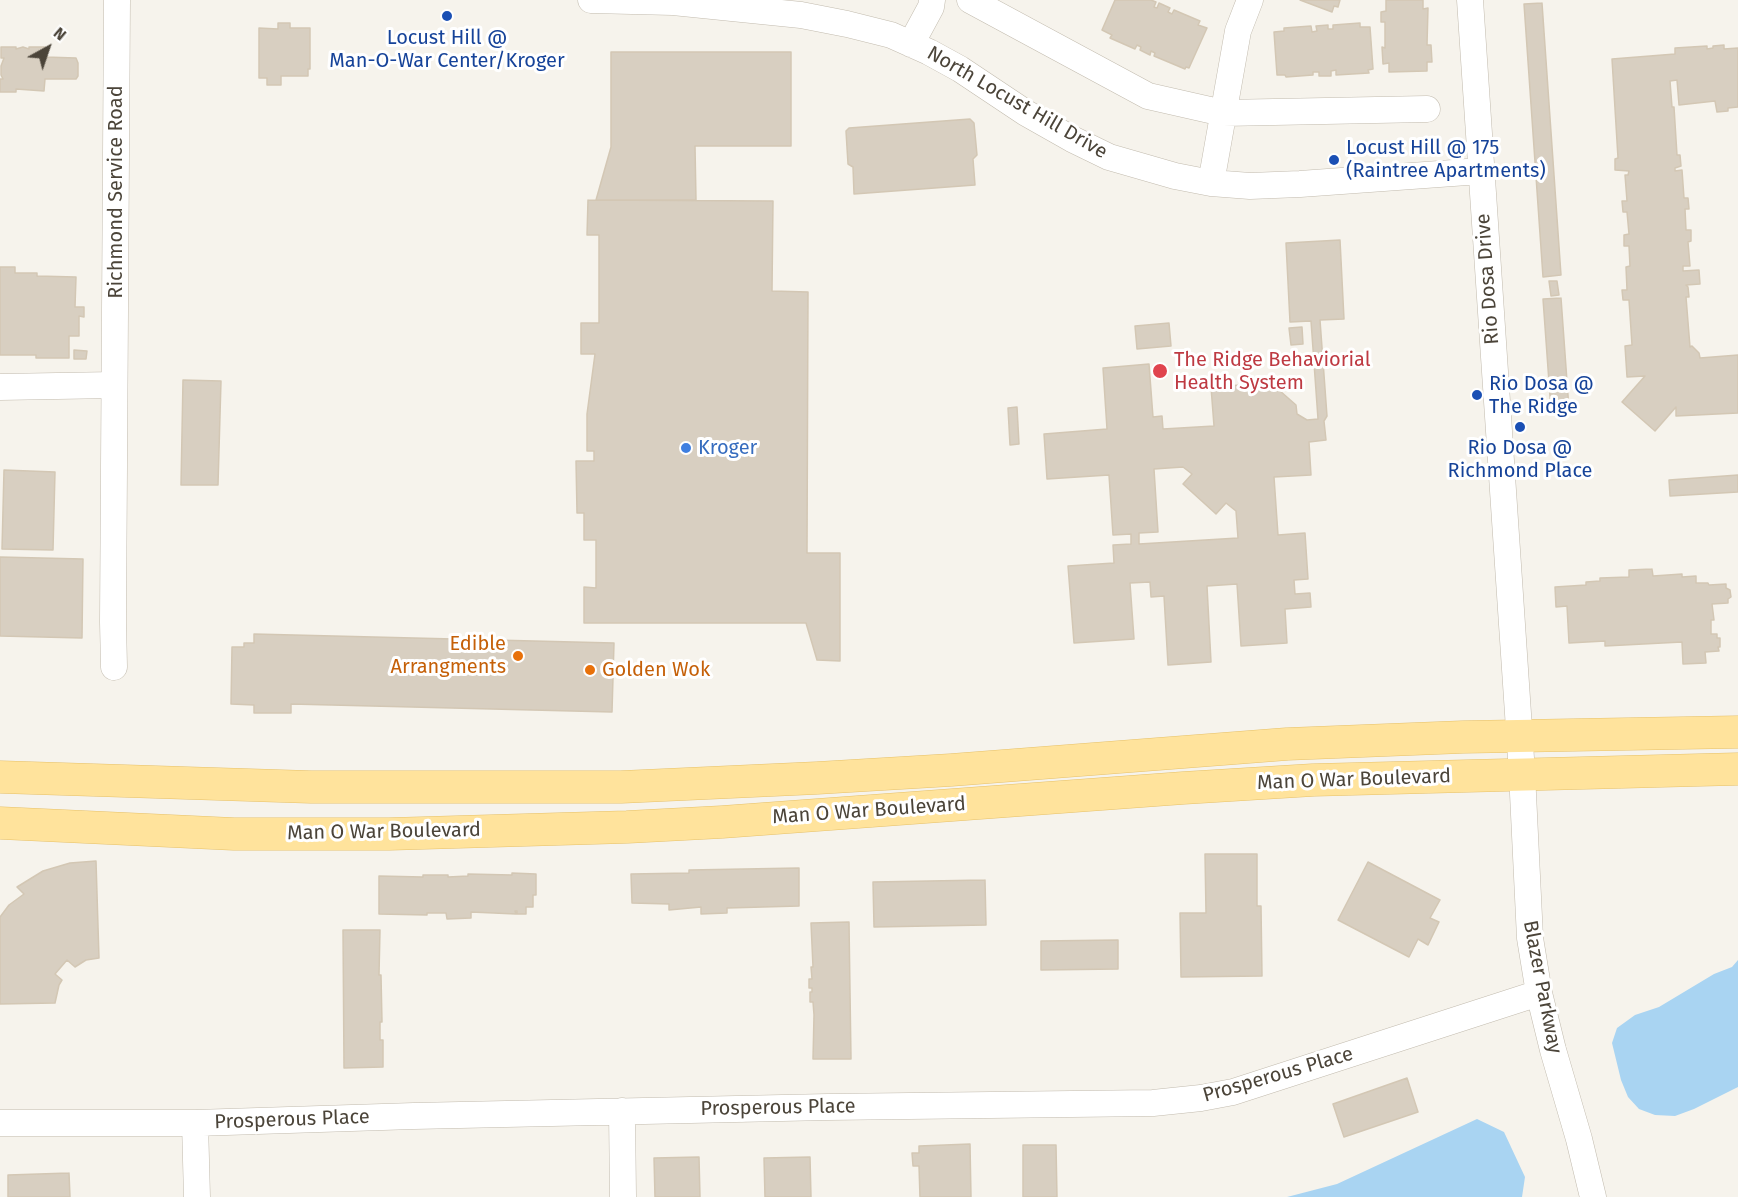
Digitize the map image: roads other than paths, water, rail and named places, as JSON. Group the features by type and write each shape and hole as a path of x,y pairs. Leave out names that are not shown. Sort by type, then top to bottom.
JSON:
{"main road":[{"name":"Man O War Boulevard","path":"0,777 311,787 621,787 951,770 1287,744 1518,736 1738,732"},
{"name":"Man O War Boulevard","path":"0,823 234,834 389,834 627,827 1313,780 1738,769"}],"street":[{"name":"Richmond Service Road","path":"114,667 117,0"},
{"name":"North Locust Hill Drive","path":"591,0 673,2 801,15 891,35 960,69 1026,113 1109,157 1175,176 1211,183 1250,186 1300,184 1481,171"},
{"path":"911,44 931,7 932,0"},
{"path":"970,0 1148,96 1223,113 1426,109"},
{"path":"1211,183 1238,31 1250,0"},
{"name":"Rio Dosa Drive","path":"1470,0 1522,773"},
{"path":"0,387 114,385"},
{"name":"Blazer Parkway","path":"1522,773 1530,938 1539,993 1593,1197"},
{"name":"Prosperous Place","path":"0,1123 195,1123 622,1111 1153,1103 1201,1098 1243,1089 1539,993"},
{"path":"622,1111 623,1197"},
{"path":"195,1123 197,1197"}],"water":[{"path":"1738,960 1738,1087 1675,1116 1655,1115 1639,1109 1628,1097 1621,1080 1612,1043 1617,1028 1635,1015 1659,1007 1714,974 1732,967"},
{"path":"1477,1119 1504,1132 1525,1177 1522,1197 1287,1197 1337,1184"}],"place":[{"name":"Locust Hill @ Man-O-War Center/Kroger","path":"447,16"},
{"name":"Locust Hill @ 175 (Raintree Apartments)","path":"1334,160"},
{"name":"The Ridge Behaviorial Health System","path":"1160,371"},
{"name":"Rio Dosa @ The Ridge","path":"1477,395"},
{"name":"Rio Dosa @ Richmond Place","path":"1520,427"},
{"name":"Kroger","path":"686,448"},
{"name":"Edible Arrangments","path":"518,656"},
{"name":"Golden Wok","path":"590,670"}]}
